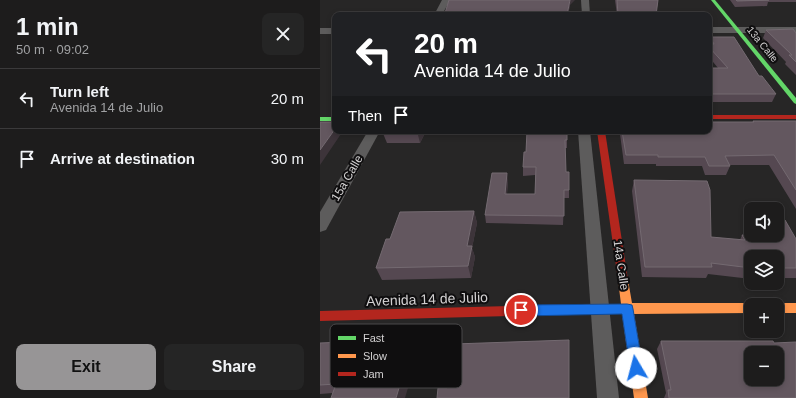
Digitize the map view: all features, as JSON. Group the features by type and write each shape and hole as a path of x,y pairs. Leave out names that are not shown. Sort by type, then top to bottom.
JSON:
{"street":[{"path":"440,12 446,0"},
{"path":"585,0 586,12"},
{"name":"13a Calle","path":"713,0 796,102"},
{"path":"712,30 796,30"},
{"path":"320,31 332,31"},
{"path":"712,117 796,117"},
{"path":"320,119 332,119"},
{"name":"15a Calle","path":"320,226 372,134"},
{"name":"14a Calle","path":"584,134 598,308 608,398"},
{"name":"14a Calle","path":"601,134 641,398"},
{"name":"Avenida 14 de Julio","path":"320,316 598,308 744,308"},
{"path":"784,308 796,308"}],"building":[{"path":"449,0 570,0 568,12 445,12"},
{"path":"617,0 658,0 656,12 618,12"},
{"path":"736,0 769,0 737,1"},
{"path":"793,29 796,33 796,62 789,55 792,55 766,30"},
{"path":"712,37 734,37 759,76 762,76 776,94 712,94 712,68 728,68 712,50 712,44 714,44"},
{"path":"753,121 796,121 796,190 774,155 725,156 730,166 709,166 705,157 626,155 622,134 712,134 712,122 754,122"},
{"path":"320,122 332,122 332,133 320,150"},
{"path":"527,134 567,134 567,140 565,140 566,172 569,172 569,190 564,190 564,216 485,215 492,173 507,173 505,194 535,194 536,167 523,167 524,152 526,152"},
{"path":"634,180 707,181 710,190 711,237 744,240 744,242 784,242 785,220 796,239 796,268 784,268 784,250 744,250 744,267 711,263 712,267 645,267"},
{"path":"474,211 467,246 472,246 468,266 376,268 386,239 390,239 400,212"},
{"path":"569,340 569,398 437,398 438,388 462,388 462,344"},
{"path":"661,341 796,342 796,398 669,398 668,390 671,390"},
{"path":"320,343 330,343 330,384 320,385"},
{"path":"335,388 399,388 396,398 331,398"}],"traffic: fast":[{"path":"713,0 796,102"},
{"path":"320,119 332,119"}],"traffic: slow":[{"path":"623,280 641,398"},
{"path":"581,309 744,308"},
{"path":"784,308 796,308"}],"traffic: jam":[{"path":"712,117 796,117"},
{"path":"601,134 623,280"},
{"path":"320,316 581,309"}],"route":[{"path":"521,310 598,308 627,309 636,368"}]}
